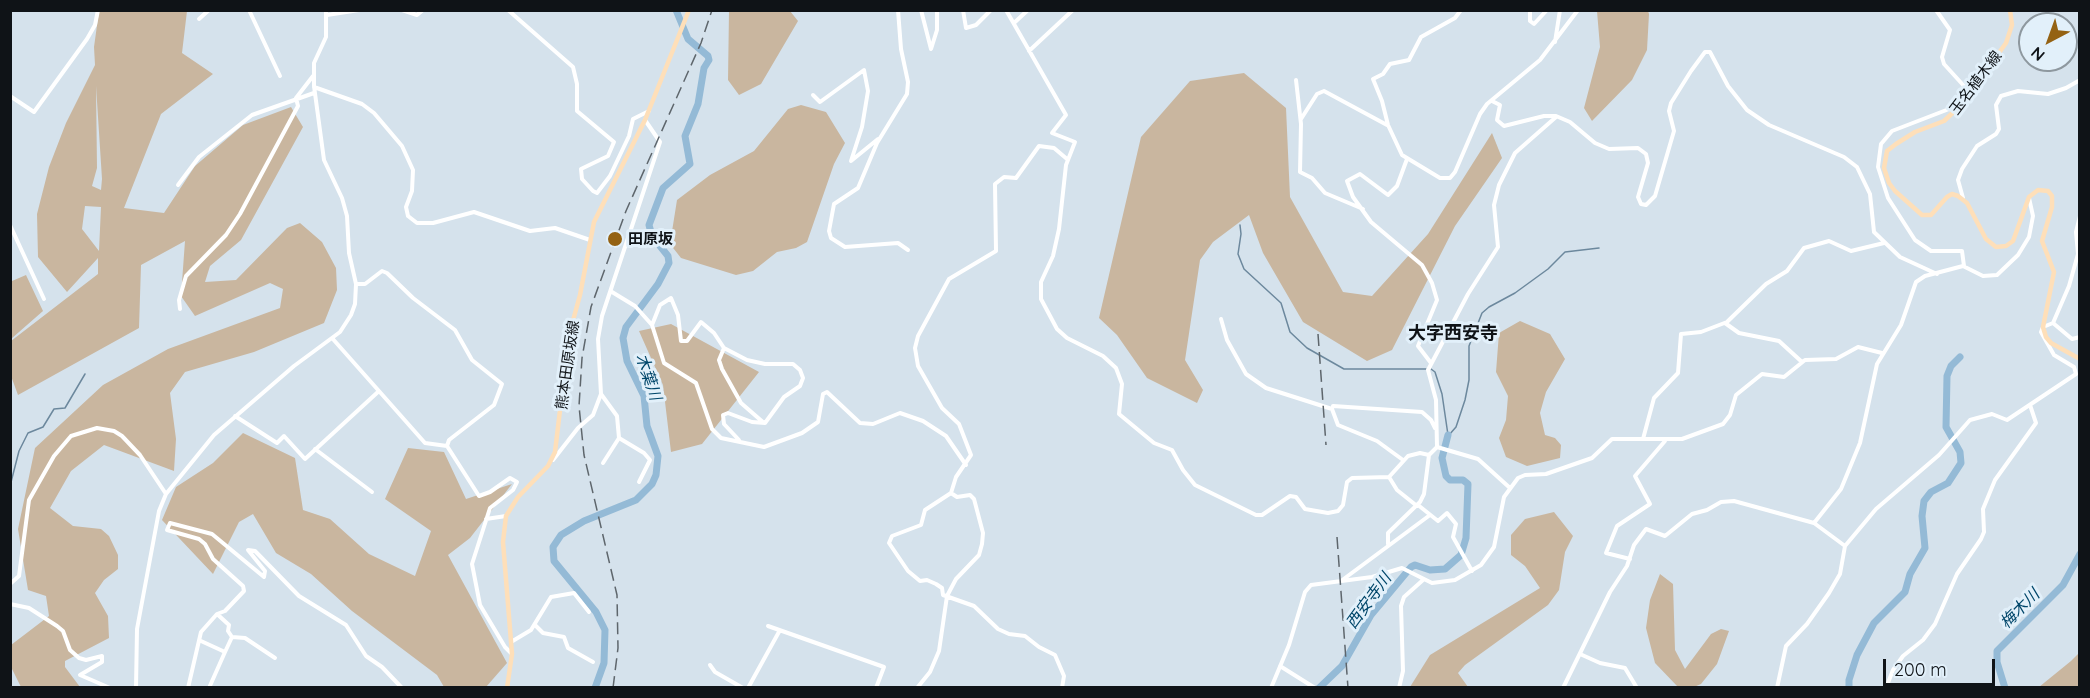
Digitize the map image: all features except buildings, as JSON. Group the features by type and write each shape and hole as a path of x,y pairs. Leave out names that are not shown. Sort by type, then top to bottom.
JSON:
{"main road":[{"name":"熊本田原坂線","path":"506,516 518,497 548,466 559,439 569,335 600,206 645,120 688,10"},
{"name":"玉名植木線","path":"1967,203 1952,195 1943,200 1931,215 1922,215 1889,183 1884,159 1887,151 1896,144 1915,132 1944,121 1962,104 1974,84 2006,43 2012,24 2010,10"},
{"path":"1967,203 1986,239 1990,244 2001,247 2013,241 2029,197 2042,189 2052,196 2052,207 2042,242 2054,273 2043,327 2051,343 2079,359"},
{"path":"506,516 503,542 512,654 507,687"}],"street":[{"path":"10,96 34,112 87,39 95,25 98,10"},
{"path":"199,19 209,10"},
{"path":"249,10 280,76"},
{"path":"136,687 137,629 159,511 166,494 199,452 235,416 332,339 351,315 356,284 349,253 347,216 342,198 324,160 313,75 314,63 326,37 326,13 359,10"},
{"path":"402,10 417,15 423,10"},
{"path":"508,10 573,67 577,84 577,111 614,142 608,156 581,169 582,179 593,191 597,193 610,176 629,136 633,119 649,111"},
{"path":"898,10 901,49 909,87 881,137 858,188 834,204 829,231 831,238 845,247 898,243 908,250"},
{"path":"921,10 931,49 936,38 937,10"},
{"path":"963,10 966,28 976,25 991,10"},
{"path":"1006,10 1066,115 1052,133 1075,142 1067,159 1059,229 1053,256 1041,282 1041,299 1057,329 1067,338 1103,356 1116,368 1122,384 1119,414 1154,443 1172,450 1195,485 1256,515 1262,515 1290,496 1296,497 1305,509 1318,513 1338,511 1343,505 1347,482 1352,478 1389,477 1403,460 1420,453 1429,455"},
{"path":"1014,23 1028,10"},
{"path":"1029,51 1073,10"},
{"path":"1461,10 1455,18 1421,37 1409,60 1390,64 1383,74 1374,79 1388,125 1402,155 1440,178 1450,178 1461,163 1480,114 1500,90 1540,60 1578,10"},
{"path":"1530,10 1530,21 1534,24 1547,10"},
{"path":"1555,42 1560,10"},
{"path":"1936,10 1950,30 1942,57 1944,64 1964,86 1974,84"},
{"path":"1492,101 1500,105 1497,120 1504,126 1556,116 1570,122 1595,143 1609,149 1638,148 1646,154 1648,164 1638,197 1641,204 1646,205 1655,196 1674,130 1669,111 1671,103 1705,52 1710,52 1728,86 1747,110 1769,125 1844,157 1857,167 1870,194 1873,228 1884,243 1900,256 1937,274"},
{"path":"813,95 820,102 864,70 868,80 865,111 851,161 881,137"},
{"path":"296,98 313,75"},
{"path":"1296,80 1300,119 1300,172 1312,178 1325,193 1363,209"},
{"path":"1967,203 1962,198 1958,180 1962,169 1977,146 1996,134 1999,129 1996,105 2001,96 2018,91 2048,94 2066,88 2079,80"},
{"path":"178,185 199,157 241,122 266,108 314,90 362,104 402,146 413,170 412,191 406,207 408,216 417,223 433,223 474,212 530,231 555,228 590,240"},
{"path":"1300,119 1317,94 1324,91 1388,125"},
{"path":"180,309 179,300 186,276 226,235 240,214 298,106 296,98"},
{"path":"1962,104 1892,131 1881,144 1878,167 1888,198 1915,240 1931,251 1962,251 1964,266"},
{"path":"1388,544 1389,533 1417,505 1428,482 1429,455 1437,447 1436,400 1428,370 1468,294 1498,248 1494,201 1507,166 1524,143 1556,116"},
{"path":"548,466 578,428 593,415 601,394 598,339 605,307 660,142 645,120"},
{"path":"1062,687 1064,676 1055,655 1039,647 1026,636 1005,633 974,606 943,595 942,588 936,584 927,580 920,581 908,571 889,540 921,525 925,510 951,493 956,477 972,455 959,424 942,408 924,378 916,356 918,336 949,279 996,251 995,184 1004,177 1016,178 1039,146 1054,148 1067,159"},
{"path":"1407,159 1397,186 1388,195 1360,174 1348,180 1350,192 1377,230 1422,265 1432,283 1437,300 1418,346 1431,363"},
{"path":"1814,522 1839,494 1856,453 1877,364 1902,325 1918,280 1964,266 1983,276 1993,277 2008,265 2029,237 2034,216 2029,197"},
{"path":"1777,687 1782,653 1789,641 1807,624 1829,593 1840,574 1845,546 1876,509 1939,455 1970,420 1992,414 2007,420 2076,374 2074,367 2050,350 2043,339 2043,327 2053,323 2069,286 2078,254 2076,232 2079,216"},
{"path":"10,225 44,299"},
{"path":"1643,439 1654,398 1678,374 1681,334 1701,332 1725,323 1767,284 1787,271 1804,248 1829,241 1851,251 1884,243"},
{"path":"356,284 365,284 382,271 387,273 413,298 455,330 472,360 502,384 495,405 449,440 447,446"},
{"path":"612,291 635,306 651,325 664,363 696,383 712,429 722,438 764,447 812,429 818,422 823,394 827,392 860,423 873,424 900,413 923,421 946,436 966,465"},
{"path":"651,325 660,306 670,298 678,315 681,341 687,341 701,322 714,333 724,348 754,362 793,364 800,370 803,378 800,386 784,397 765,423 759,424 728,412 723,415 728,430 739,441"},
{"path":"1221,319 1227,340 1246,374 1266,388 1332,409 1338,425 1377,441 1403,460"},
{"path":"1725,323 1739,333 1779,341 1802,362"},
{"path":"2053,323 2072,339 2079,337"},
{"path":"332,339 425,443 447,446 479,496 490,492 510,478 517,482 513,490 490,508 474,556 473,572 480,606 505,647 512,654"},
{"path":"1271,687 1305,592 1311,585 1372,578 1402,568 1423,580 1443,583 1472,571 1486,560 1494,548 1502,503 1510,488 1525,475 1546,474 1592,458 1612,439 1666,441 1682,439 1723,424 1730,415 1736,394 1762,374 1784,377 1802,362 1836,359 1858,347 1870,348 1882,353"},
{"path":"724,348 719,353 722,369 741,403 765,423"},
{"path":"235,416 277,443 284,436 305,459 379,391"},
{"path":"601,394 617,416 619,438 603,463"},
{"path":"1886,687 1893,669 1903,656 1923,640 1935,624 1957,574 1981,539 1984,532 1983,509 1995,480 2036,423 2030,405"},
{"path":"1333,406 1422,412 1431,420 1436,431"},
{"path":"10,584 19,576 29,500 54,456 71,436 96,428 114,431 140,455 166,494"},
{"path":"619,438 644,453 650,460 639,482"},
{"path":"1630,559 1606,553 1617,526 1650,504 1635,476 1666,441"},
{"path":"1437,447 1478,459 1510,488"},
{"path":"315,449 372,492"},
{"path":"1389,477 1397,490 1438,521 1447,513 1456,524 1453,537 1472,571"},
{"path":"917,687 930,672 939,651 947,596 956,579 979,555 983,533 974,499 970,495 957,497 951,493"},
{"path":"1563,687 1610,592 1630,559 1634,545 1645,530 1665,536 1692,514 1707,510 1721,502 1753,504 1814,522 1845,546"},
{"path":"1340,581 1430,515"},
{"path":"486,519 506,516"},
{"path":"188,687 193,659 201,641 201,633 217,614 225,611 244,591 243,586 213,559 199,538 167,530 170,523 212,534 264,577 265,572 248,550 255,551 294,591 346,625 366,656 382,667 402,687"},
{"path":"10,555 10,563"},
{"path":"1399,687 1403,671 1401,606 1404,597 1423,580"},
{"path":"511,642 535,625 551,597 574,593 589,612"},
{"path":"10,604 29,608 57,626 63,631 70,650 79,658 86,660 102,656 102,662 80,675 110,687"},
{"path":"217,614 229,625 228,631 232,637 250,640 275,658"},
{"path":"535,625 543,633 564,637 568,648 593,662"},
{"path":"768,626 884,667 876,687"},
{"path":"748,687 780,630"},
{"path":"209,687 232,637"},
{"path":"201,641 225,652"},
{"path":"1580,654 1600,663 1625,668 1637,687"},
{"path":"710,665 715,672 743,687"},
{"path":"1280,666 1315,687"}],"shaded area":[{"path":"99,11 187,11 182,53 213,74 161,114 124,208 164,213 195,166 243,125 291,107 303,127 241,240 210,266 205,282 236,280 287,228 300,223 322,242 336,268 337,290 324,323 254,352 185,372 170,393 176,439 174,471 104,445 71,471 50,508 73,526 101,529 109,536 118,555 118,569 104,580 95,593 108,616 109,638 65,661 65,667 80,687 21,687 11,667 11,645 49,616 46,596 28,590 18,529 35,448 103,385 168,349 280,308 283,289 270,283 195,316 181,296 185,241 141,265 139,328 18,395 11,376 11,341 98,274 98,258 67,292 38,257 37,214 49,167 66,123 95,65 94,47","holes":["96,86 102,179 101,190 92,186 97,168","85,206 101,207 99,251 82,229"]},
{"path":"729,11 790,11 798,21 761,84 739,95 728,80"},
{"path":"1597,11 1648,11 1649,14 1647,50 1632,80 1592,121 1584,108 1600,47"},
{"path":"1244,73 1286,108 1290,197 1343,292 1372,296 1428,234 1492,133 1502,158 1455,226 1392,350 1367,361 1303,322 1263,253 1249,215 1213,242 1200,260 1185,360 1203,390 1197,403 1147,378 1117,335 1099,318 1141,137 1190,81"},
{"path":"801,105 826,112 845,143 834,164 807,242 796,248 777,252 753,271 736,275 681,258 670,244 677,200 710,175 754,151 788,109"},
{"path":"26,275 43,311 11,339 11,278 12,281"},
{"path":"1520,321 1550,334 1565,359 1546,392 1540,413 1545,435 1555,438 1561,445 1560,458 1527,466 1506,457 1499,438 1506,420 1508,396 1496,372 1499,333"},
{"path":"671,324 759,372 702,444 671,452 663,385 639,331"},
{"path":"243,433 295,458 303,510 330,519 369,554 415,576 431,531 385,499 408,448 444,452 466,499 512,484 470,538 448,555 507,663 486,687 444,687 437,675 352,611 311,574 276,553 253,514 239,522 213,574 162,520 176,487 213,463"},
{"path":"1554,512 1573,536 1565,552 1559,590 1548,605 1465,665 1458,673 1468,687 1410,687 1430,655 1540,588 1525,566 1511,555 1511,535 1525,519"},
{"path":"1660,574 1673,584 1675,650 1685,669 1711,634 1721,629 1729,631 1717,664 1701,684 1694,687 1678,687 1655,663 1646,628 1650,600"},
{"path":"2079,653 2079,687 2039,687 2071,661"}],"waterway":[{"name":"木葉川","path":"595,688 604,663 605,630 596,612 554,561 553,547 561,535 584,521 636,500 652,484 656,475 658,456 647,426 644,396 627,361 623,338 626,327 658,284 669,263 668,256 652,236 649,225 663,188 690,164 685,136 698,104 704,68 709,60 708,56 688,39 676,10"},
{"path":"1240,225 1238,254 1244,269 1281,303 1290,332 1307,348 1344,369 1426,369"},
{"path":"1449,435 1456,427 1465,400 1469,380 1469,346 1482,313 1548,269 1565,252 1599,248"},
{"path":"1849,688 1849,680 1857,655 1874,623 1905,592 1910,574 1925,548 1922,516 1924,501 1931,492 1948,483 1961,463 1960,452 1946,427 1947,376 1951,366 1960,357"},
{"path":"1431,369 1435,372 1442,394 1448,435"},
{"path":"10,486 19,451 28,433 43,427 54,409 65,408 85,374"},
{"name":"西安寺川","path":"1319,688 1342,666 1371,615 1411,567 1415,565 1430,570 1445,569 1461,555 1466,538 1468,484 1463,480 1450,480 1446,476 1442,458 1448,435"},
{"name":"梅木川","path":"2005,688 1997,662 1997,651 2063,585 2080,554"}],"railway":[{"path":"613,688 618,648 617,595 584,455 579,406 582,358 591,307 626,211 701,43 712,10"},
{"path":"1318,334 1326,445"},
{"path":"1337,537 1348,688"}],"place":[{"name":"田原坂","path":"615,239"}],"district":[{"name":"大字西安寺","path":"1453,334"}]}
